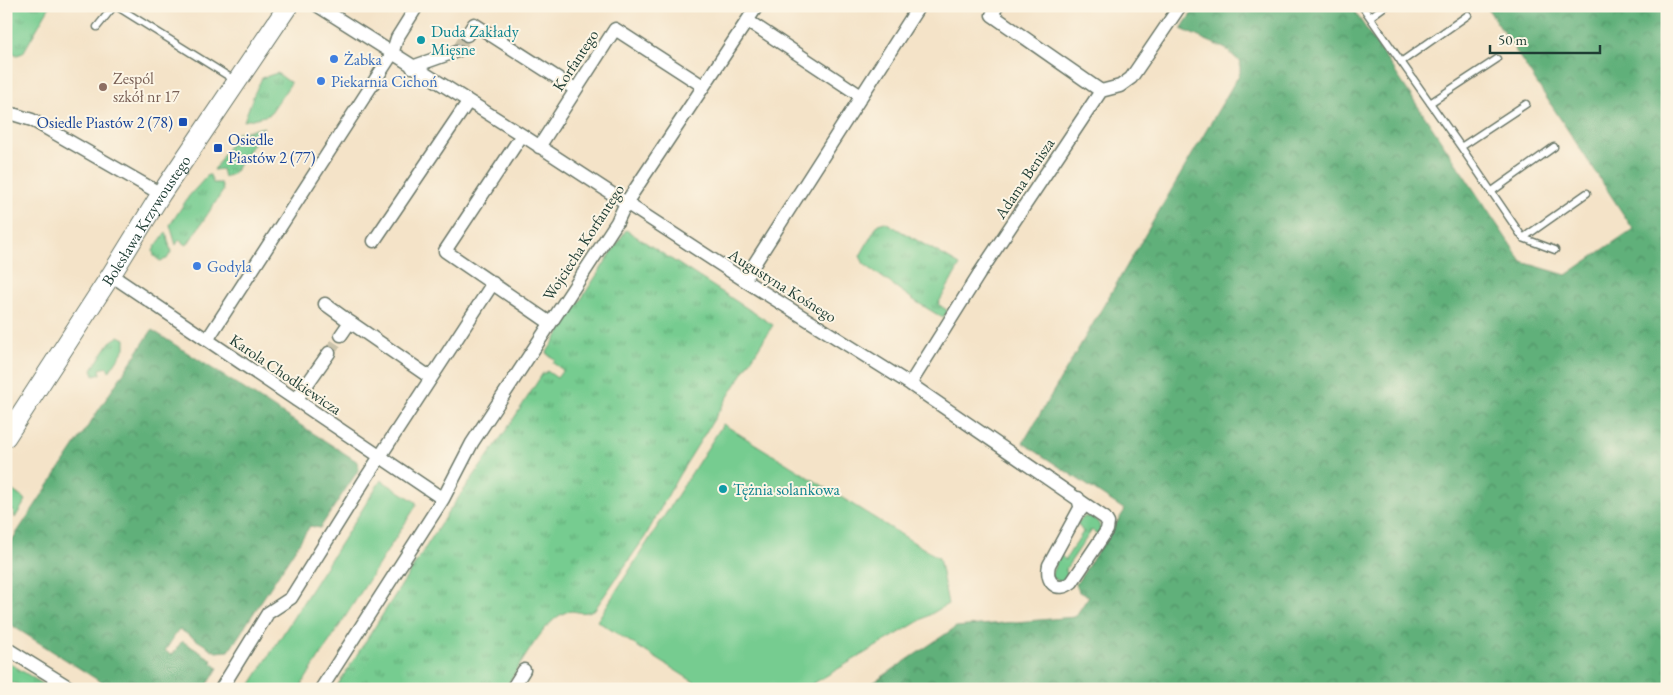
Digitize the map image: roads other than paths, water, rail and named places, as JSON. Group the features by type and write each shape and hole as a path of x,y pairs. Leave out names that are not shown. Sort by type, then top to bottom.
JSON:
{"street":[{"name":"Bolesława Krzywoustego","path":"6,437 162,194 288,6"},
{"name":"Augustyna Kośnego","path":"318,6 522,135 744,280 910,384 1078,498 1105,518 1108,523 1107,530 1072,582 1061,588 1051,582 1047,572 1053,557 1079,510 1081,510 1078,498"},
{"path":"207,340 392,54 397,38 417,6"},
{"name":"Wojciecha Korfantego","path":"522,135 445,251 550,323 617,222 626,203 757,6"},
{"path":"744,280 919,6"},
{"path":"998,6 992,15 1101,91 1120,86 1131,78 1180,6"},
{"path":"748,21 861,96"},
{"path":"467,35 474,24 575,89"},
{"name":"Korfantego","path":"539,147 615,29 703,86"},
{"path":"412,67 456,52"},
{"name":"Adama Benisza","path":"910,384 979,274 1101,91"},
{"path":"374,241 468,102"},
{"path":"6,112 32,120 162,194"},
{"name":"Karola Chodkiewicza","path":"111,275 443,499"},
{"path":"221,689 268,614 290,598 493,283"},
{"path":"326,304 431,378"},
{"path":"341,335 350,322"},
{"path":"321,689 443,499 472,443 550,323"},
{"path":"296,400 329,353"},
{"path":"6,648 72,689"},
{"path":"512,689 524,670"}],"lane":[{"path":"97,26 115,6 237,82"},
{"path":"1362,6 1523,238 1555,250"},
{"path":"1370,17 1385,6"},
{"path":"1401,62 1468,15"},
{"path":"1430,104 1497,59"},
{"path":"1461,147 1526,104"},
{"path":"1490,192 1554,147"},
{"path":"1523,238 1587,193"}],"tunnel":[{"path":"457,51 467,35"},
{"path":"329,353 341,335"}],"place":[{"name":"Duda Zakłady Mięsne","path":"421,40"},
{"name":"Żabka","path":"334,59"},
{"name":"Piekarnia Cichoń","path":"321,81"},
{"name":"Zespól szkół nr 17","path":"103,87"},
{"name":"Osiedle Piastów 2 (78)","path":"183,122"},
{"name":"Osiedle Piastów 2 (77)","path":"218,148"},
{"name":"Godyla","path":"197,266"},
{"name":"Tężnia solankowa","path":"723,489"}]}
